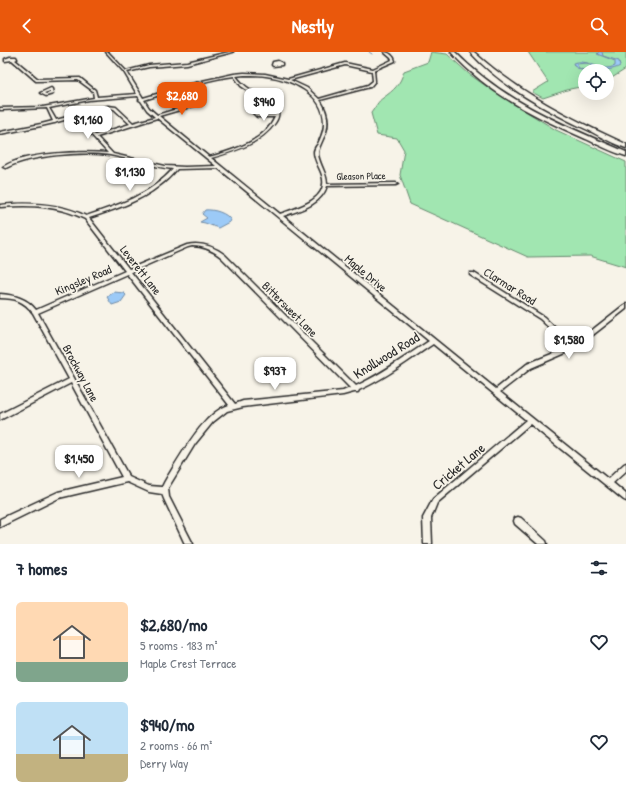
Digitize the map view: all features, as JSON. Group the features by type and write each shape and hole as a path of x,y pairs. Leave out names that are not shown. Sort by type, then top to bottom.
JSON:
{"highway":[{"path":"453,52 479,76 519,103 557,123 626,154"},
{"path":"472,52 501,77 538,102 626,146"}],"street":[{"name":"Maple Drive","path":"107,52 125,72 141,100 157,116 626,498"},
{"path":"205,58 224,52"},
{"path":"125,72 149,66 183,63 232,52"},
{"path":"289,80 345,64 373,70 394,60 385,52"},
{"path":"13,60 34,79 43,81 66,78 79,79 94,91 96,98"},
{"path":"267,75 275,66"},
{"path":"318,100 368,86 374,81 373,70"},
{"path":"234,75 242,85 273,105 277,114"},
{"path":"141,100 202,82 234,75 267,75 289,80 310,92 324,109 327,122 324,136 316,152 326,185 319,198 280,216"},
{"path":"51,89 53,80"},
{"path":"0,109 48,108 96,98 138,94"},
{"path":"95,136 203,102"},
{"path":"0,133 55,122 102,108 113,107 133,125"},
{"path":"48,108 49,114 55,122"},
{"path":"256,113 277,114 258,116 256,113"},
{"path":"209,158 240,148 258,138 266,132 277,114"},
{"path":"76,116 112,155"},
{"path":"5,167 21,160 98,154 112,155 136,162 176,168 220,167"},
{"path":"86,218 121,204 152,189 168,177 176,168"},
{"name":"Gleason Place","path":"326,185 396,184"},
{"name":"Leverett Lane","path":"0,206 26,204 48,206 68,211 86,218 129,271 233,406"},
{"name":"Kingsley Road","path":"35,312 187,246 207,246"},
{"name":"Bittersweet Lane","path":"207,246 223,256 356,390"},
{"name":"Clarmar Road","path":"472,274 542,318 573,348"},
{"name":"Brockway Lane","path":"0,296 16,298 26,302 35,312 127,479"},
{"path":"496,392 529,366 573,348 626,306"},
{"name":"Knollwood Road","path":"165,491 165,487 193,442 216,416 233,406 343,393 356,390 385,374 433,341"},
{"path":"0,417 72,380"},
{"name":"Cricket Lane","path":"428,544 427,518 435,501 530,420"},
{"path":"608,484 626,466"},
{"path":"0,523 58,495 127,479 149,489 165,491 189,544"},
{"path":"518,520 543,544"}],"green space":[{"path":"431,52 447,54 469,74 493,91 556,130 626,162 626,267 590,256 528,257 410,204 400,175 404,150 397,138 377,135 371,113 380,101 396,87 401,80 404,71 428,62"},
{"path":"528,52 626,52 626,69 614,77 614,64 578,64 578,87 543,98 532,92 548,82"}],"water":[{"path":"602,52 603,56 619,61 620,66 614,68 615,61 597,54"},
{"path":"579,62 587,63 576,64 578,68 574,66 573,63"},
{"path":"205,210 220,212 227,216 231,221 218,228 200,222 207,218 202,214"},
{"path":"114,292 124,293 126,295 121,302 112,305 107,297"}]}
